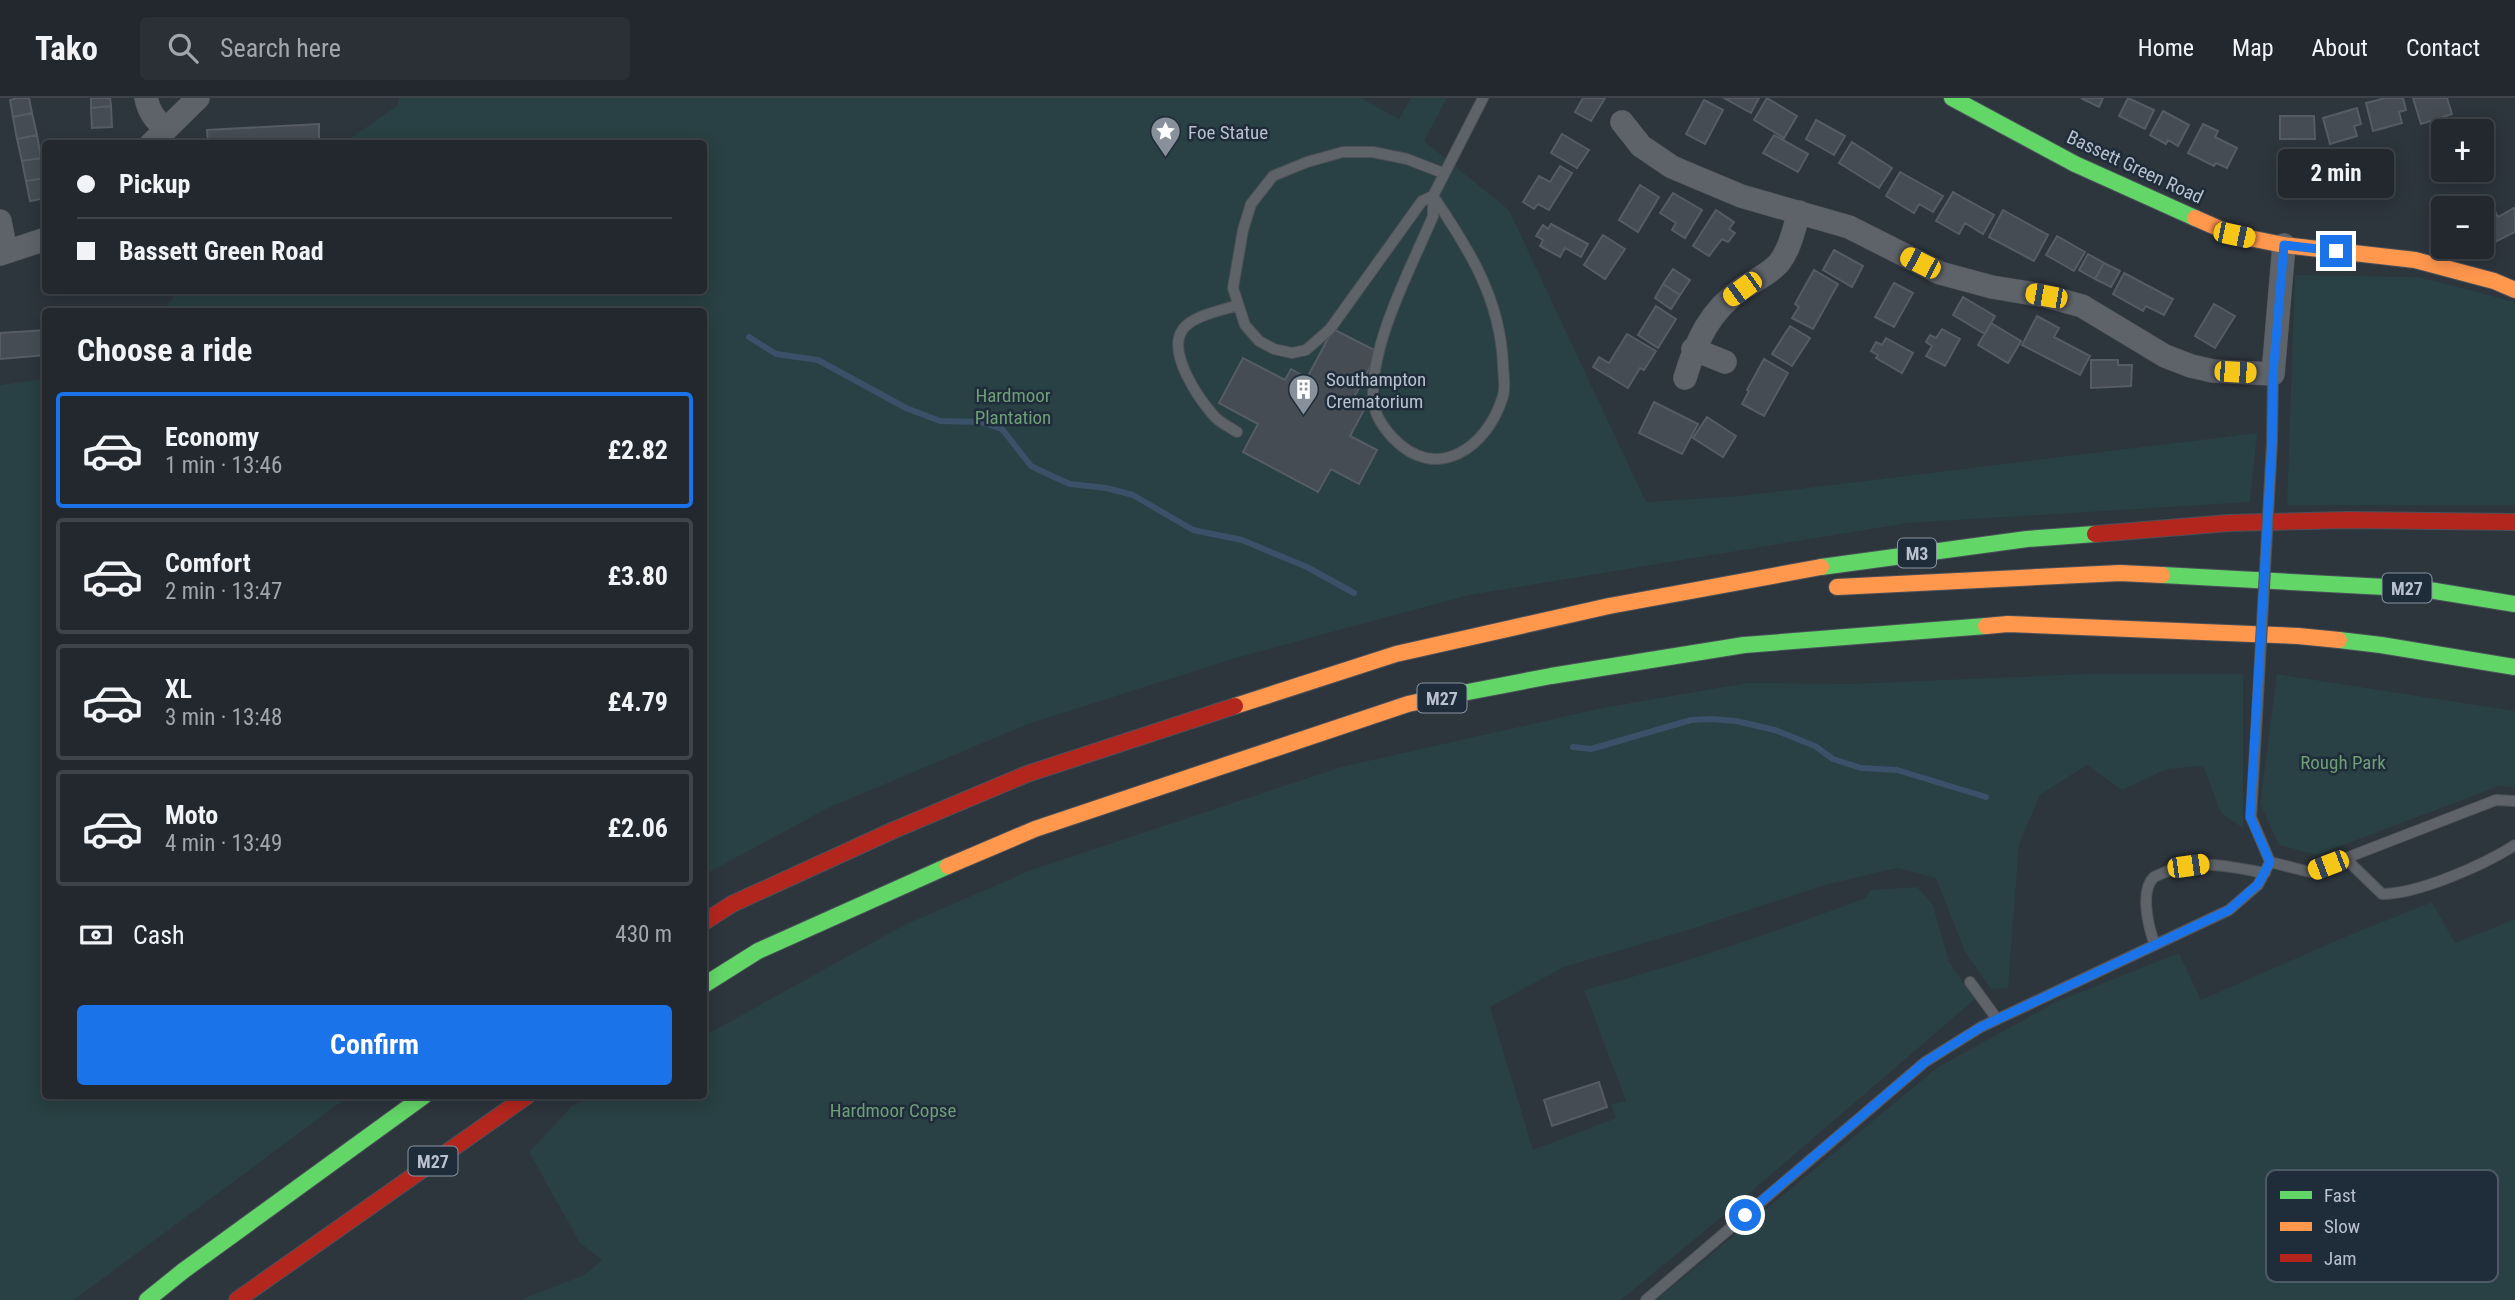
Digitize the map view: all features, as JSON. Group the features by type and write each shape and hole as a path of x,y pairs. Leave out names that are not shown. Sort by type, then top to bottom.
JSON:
{"main road":[{"name":"Bassett Green Road","path":"1952,98 2075,164 2234,235 2284,245 2415,260 2494,281 2515,290"},
{"name":"M3","path":"1609,606 1855,561 2027,539 2229,523 2348,520 2515,522"},
{"name":"M27","path":"1824,588 2120,573 2423,589 2515,604"},
{"path":"707,920 744,898 1027,774 1396,654 1609,606 1770,593"},
{"name":"M27","path":"707,983 758,951 1035,829 1408,704 1551,676 1744,645 2008,624 2298,636 2381,645 2515,667"},
{"path":"2466,660 2515,674"},
{"path":"147,1300 420,1099"},
{"name":"M27","path":"237,1300 523,1099"}],"street":[{"path":"145,98 156,120 158,136"},
{"path":"158,136 198,98"},
{"path":"1622,122 1636,155 1741,196 1849,228 1940,273 2082,306 2165,356 2213,371 2273,374 2284,245"},
{"path":"1685,378 1693,349 1707,322 1726,301 1777,265 1790,243 1799,212"},
{"path":"0,221 3,253 42,240"},
{"path":"1693,349 1725,362"}],"lane":[{"path":"1433,196 1462,238 1486,285 1496,312 1503,355 1504,394 1488,430 1473,446 1448,458 1422,457 1398,443 1380,424 1372,398 1386,327 1433,216 1433,196 1483,98"},
{"path":"1433,196 1422,201 1329,329 1306,350 1292,353 1274,349 1259,341 1245,325 1233,288 1243,230 1251,204 1273,176 1307,162 1343,152 1373,152 1407,159 1443,173"},
{"path":"1237,432 1216,418 1199,395 1184,371 1178,338 1184,327 1194,320 1238,305"},
{"path":"1646,1300 1925,1062 1997,1019 2229,910 2258,884 2270,862 2250,817 2272,443 2273,374"},
{"path":"2270,862 2310,872 2496,800 2515,801"},
{"path":"2345,858 2382,894 2398,894 2474,868 2515,845"},
{"path":"2155,945 2147,916 2147,891 2154,877 2174,868 2202,864 2265,873"},
{"path":"1970,982 1997,1019"}],"green space":[{"name":"Hardmoor Plantation","path":"399,98 1361,98 1399,119 1411,98 1447,98 1424,141 1509,210 1646,502 1741,496 2257,433 2250,502 1908,523 1469,595 1236,658 1028,724 828,808 707,873 707,308 164,308 177,294 707,294 707,140 348,140 398,105"},
{"path":"2295,275 2419,277 2515,302 2515,505 2287,505"},
{"path":"42,379 42,1099 345,1099 74,1300 0,1300 0,385"},
{"name":"Hardmoor Copse","path":"2085,674 2243,674 2243,828 2221,813 2203,766 2167,769 2122,790 2087,765 2040,795 2019,844 2008,988 1991,989 1965,952 1936,878 1897,868 1825,885 1564,967 1490,1007 1533,1150 1616,1118 1611,1104 1626,1101 1584,990 1761,935 1866,898 1870,890 1917,887 1933,905 1949,962 1975,999 1621,1300 520,1300 584,1275 602,1260 580,1243 529,1152 572,1106 586,1099 707,1099 707,1034 904,925 1031,870 1341,767 1602,708 1747,683 1849,684"},
{"name":"Rough Park","path":"2277,674 2515,711 2515,788 2499,786 2317,855 2279,845 2260,804"},
{"path":"2432,902 2455,943 2515,919 2515,1300 1656,1300 1938,1067 2058,1001 2179,953 2201,1000"}],"building":[{"path":"29,98 32,113 13,117 10,100"},
{"path":"91,98 110,98 111,106 91,108"},
{"path":"1583,98 1605,98 1591,121 1575,112"},
{"path":"1724,98 1759,98 1751,113"},
{"path":"1767,98 1797,116 1784,138 1754,120"},
{"path":"2081,98 2103,98 2099,107"},
{"path":"2128,98 2154,110 2145,129 2119,116"},
{"path":"2386,98 2403,98 2406,110 2399,112 2402,123 2373,131 2366,103"},
{"path":"2413,98 2447,98 2452,114 2421,124"},
{"path":"1704,100 1723,110 1705,144 1686,134"},
{"path":"111,106 112,127 92,128 91,108"},
{"path":"2357,108 2361,124 2354,126 2357,136 2330,144 2323,118"},
{"path":"2163,111 2189,125 2178,146 2168,140 2166,144 2150,135"},
{"path":"32,113 37,135 17,139 13,117"},
{"path":"2280,116 2314,116 2315,139 2280,139"},
{"path":"1816,120 1845,136 1834,155 1806,139"},
{"path":"319,124 319,140 208,140 207,130"},
{"path":"2203,124 2218,131 2215,137 2237,148 2227,168 2216,163 2214,166 2188,153"},
{"path":"1562,134 1589,150 1577,168 1551,153"},
{"path":"37,135 41,158 22,161 17,139"},
{"path":"1774,135 1808,154 1798,172 1763,153"},
{"path":"1852,142 1892,168 1879,188 1839,163"},
{"path":"41,158 42,178 26,181 22,161"},
{"path":"1560,166 1572,173 1549,210 1538,204 1534,209 1523,202 1539,176 1550,182"},
{"path":"1900,172 1943,196 1933,212 1919,204 1914,213 1886,196"},
{"path":"42,178 42,199 30,201 26,181"},
{"path":"1640,185 1659,197 1638,232 1619,220"},
{"path":"1953,192 1994,215 1983,234 1965,223 1959,234 1936,221"},
{"path":"1673,193 1702,210 1685,238 1672,230 1676,223 1660,213"},
{"path":"2514,208 2515,232 2494,242 2494,209 2498,217"},
{"path":"1716,210 1734,222 1729,229 1735,233 1728,242 1722,239 1709,256 1693,246"},
{"path":"2003,210 2048,235 2034,261 1989,237"},
{"path":"1551,224 1588,244 1581,257 1565,248 1560,257 1540,246 1543,240 1536,236 1543,225 1548,229"},
{"path":"1603,235 1625,249 1605,279 1584,265"},
{"path":"2057,236 2085,252 2074,271 2046,255"},
{"path":"1834,250 1863,266 1852,287 1823,270"},
{"path":"2088,254 2104,263 2095,279 2079,270"},
{"path":"2104,263 2120,271 2111,287 2095,279"},
{"path":"1673,269 1690,280 1680,295 1663,284"},
{"path":"1814,270 1838,284 1813,329 1792,318 1799,307 1795,304"},
{"path":"2124,273 2173,299 2164,315 2146,306 2143,311 2113,294"},
{"path":"1894,283 1913,293 1894,327 1875,317"},
{"path":"1663,284 1680,295 1671,309 1655,298"},
{"path":"1963,297 1995,316 1985,334 1953,315"},
{"path":"2214,304 2235,316 2215,348 2195,336"},
{"path":"1656,306 1676,319 1658,348 1638,335"},
{"path":"2037,316 2059,328 2054,337 2090,356 2080,375 2022,345"},
{"path":"1991,323 2021,341 2008,363 1978,345"},
{"path":"1790,326 1810,338 1792,366 1772,354"},
{"name":"Southampton Crematorium","path":"1333,329 1378,352 1351,403 1364,410 1350,436 1377,450 1359,484 1331,469 1318,492 1243,452 1258,424 1219,403 1243,358 1285,380 1291,369 1307,378"},
{"path":"1942,329 1960,339 1945,366 1926,356 1932,346 1926,342 1930,335 1936,338"},
{"path":"42,330 42,355 0,359 0,333"},
{"path":"1627,334 1656,351 1644,370 1640,368 1628,388 1593,367 1599,357 1609,363"},
{"path":"1886,338 1913,353 1902,373 1876,358 1878,355 1871,351 1876,342 1882,345"},
{"path":"1764,359 1788,373 1764,416 1742,404"},
{"path":"2091,360 2118,360 2118,365 2132,365 2131,386 2091,388"},
{"path":"1654,402 1698,424 1682,454 1639,433"},
{"path":"1707,417 1736,436 1723,457 1693,438"},
{"path":"1599,1082 1607,1107 1552,1126 1544,1100"}],"waterway":[{"path":"749,337 776,354 818,360 906,408 940,421 980,422 1002,429 1031,466 1054,477 1070,484 1106,488 1133,495 1193,530 1242,540 1307,567 1354,593"},
{"path":"1573,747 1591,749 1691,720 1736,721 1775,730 1815,746 1833,759 1861,768 1897,770 1986,797"}],"traffic: fast":[{"path":"1952,98 2075,164 2195,218"},
{"path":"1821,567 2027,539 2095,534"},
{"path":"2162,575 2423,589 2515,604"},
{"path":"1426,700 1551,676 1744,645 1986,626"},
{"path":"2339,640 2515,667"},
{"path":"707,983 758,951 948,866"},
{"path":"147,1300 420,1099"}],"traffic: slow":[{"path":"2195,218 2234,235 2284,245 2415,260 2494,281 2515,290"},
{"path":"1235,706 1396,654 1609,606 1821,567"},
{"path":"1837,587 2120,573 2162,575"},
{"path":"1986,626 2008,624 2339,640"},
{"path":"948,866 1035,829 1426,700"}],"traffic: jam":[{"path":"2095,534 2229,523 2348,520 2515,522"},
{"path":"707,920 732,904 894,830 1027,774 1235,706"},
{"path":"237,1300 523,1099"}],"place":[{"name":"Foe Statue","path":"1165,159"},
{"name":"Southampton Crematorium","path":"1303,417"}],"route":[{"path":"1745,1215 1925,1062 1981,1027 2229,910 2258,884 2270,862 2250,817 2272,443 2273,374 2284,245 2336,251"}]}
